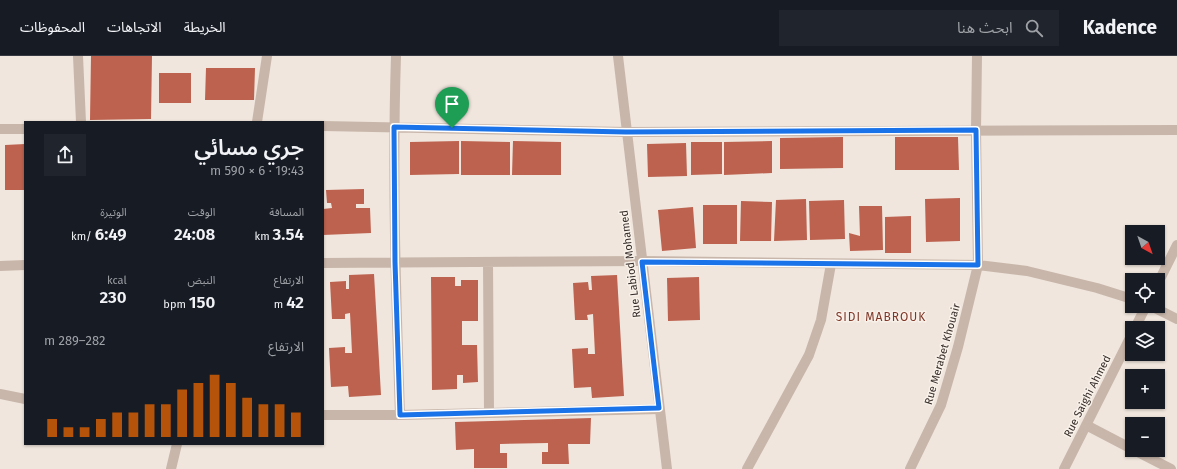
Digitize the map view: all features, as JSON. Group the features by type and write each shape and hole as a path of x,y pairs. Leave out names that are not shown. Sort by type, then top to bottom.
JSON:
{"street":[{"path":"78,56 81,121"},
{"path":"256,121 267,56"},
{"path":"396,56 394,127 395,262 400,415"},
{"name":"Rue Labiod Mohamed","path":"618,56 667,469"},
{"name":"Rue Merabet Khouair","path":"910,469 941,405 958,346 978,265 976,130 977,56"},
{"path":"324,126 626,132 1177,130"},
{"path":"0,129 24,129"},
{"path":"1163,273 1177,245"},
{"path":"488,262 489,413"},
{"path":"324,263 642,262 978,265 1027,271 1125,297"},
{"path":"747,469 809,355 821,320 831,264"},
{"path":"0,266 24,265"},
{"path":"1165,313 1177,319"},
{"name":"Rue Saighi Ahmed","path":"1064,469 1125,348"},
{"path":"0,394 24,399"},
{"path":"324,415 400,415 659,408"},
{"path":"1086,425 1125,446"},
{"path":"171,469 177,445"},
{"path":"1147,457 1171,469"}],"building":[{"path":"91,56 152,56 151,119 90,120"},
{"path":"206,68 255,68 254,100 205,100"},
{"path":"159,73 191,73 191,103 159,103"},
{"path":"843,137 843,168 780,169 780,138"},
{"path":"895,137 958,137 959,170 895,170"},
{"path":"459,141 459,174 410,175 410,142"},
{"path":"461,141 510,142 510,175 461,175"},
{"path":"513,141 561,142 561,175 512,175"},
{"path":"772,141 772,173 724,175 724,142"},
{"path":"691,142 722,142 722,174 691,175"},
{"path":"686,143 687,176 648,177 647,144"},
{"path":"24,144 24,190 5,190 5,145"},
{"path":"364,189 364,204 356,204 356,208 370,208 371,233 324,235 324,209 332,208 331,203 327,203 326,190"},
{"path":"960,198 960,241 926,242 925,199"},
{"path":"806,199 807,240 774,241 776,200"},
{"path":"844,200 845,239 810,240 809,201"},
{"path":"741,201 772,202 771,241 740,241"},
{"path":"703,205 737,205 737,244 703,244"},
{"path":"859,206 882,206 883,250 850,251 849,233 860,236"},
{"path":"693,207 696,248 662,251 658,210"},
{"path":"911,216 911,253 885,253 885,217"},
{"path":"374,274 381,395 349,397 348,386 331,387 329,348 345,347 345,353 352,353 350,313 345,314 345,319 332,319 330,282 346,281 346,289 349,289 349,275"},
{"path":"617,275 624,396 592,398 591,387 574,388 572,349 588,348 588,354 595,354 593,314 587,315 588,320 575,320 573,283 588,282 589,290 592,290 591,276"},
{"path":"431,277 455,277 455,286 461,286 461,280 478,280 478,321 462,321 462,345 477,345 478,382 463,383 463,375 457,375 457,389 432,390"},
{"path":"699,277 700,320 668,321 667,278"},
{"path":"591,418 590,444 568,444 569,464 542,464 542,452 548,452 548,443 500,444 500,453 507,453 507,468 474,468 474,449 456,450 455,422"}],"district":[{"name":"SIDI MABROUK","path":"881,317"}],"route":[{"path":"394,127 452,128 626,132 976,130 978,265 642,262 659,408 400,415 395,262 394,127"}]}
